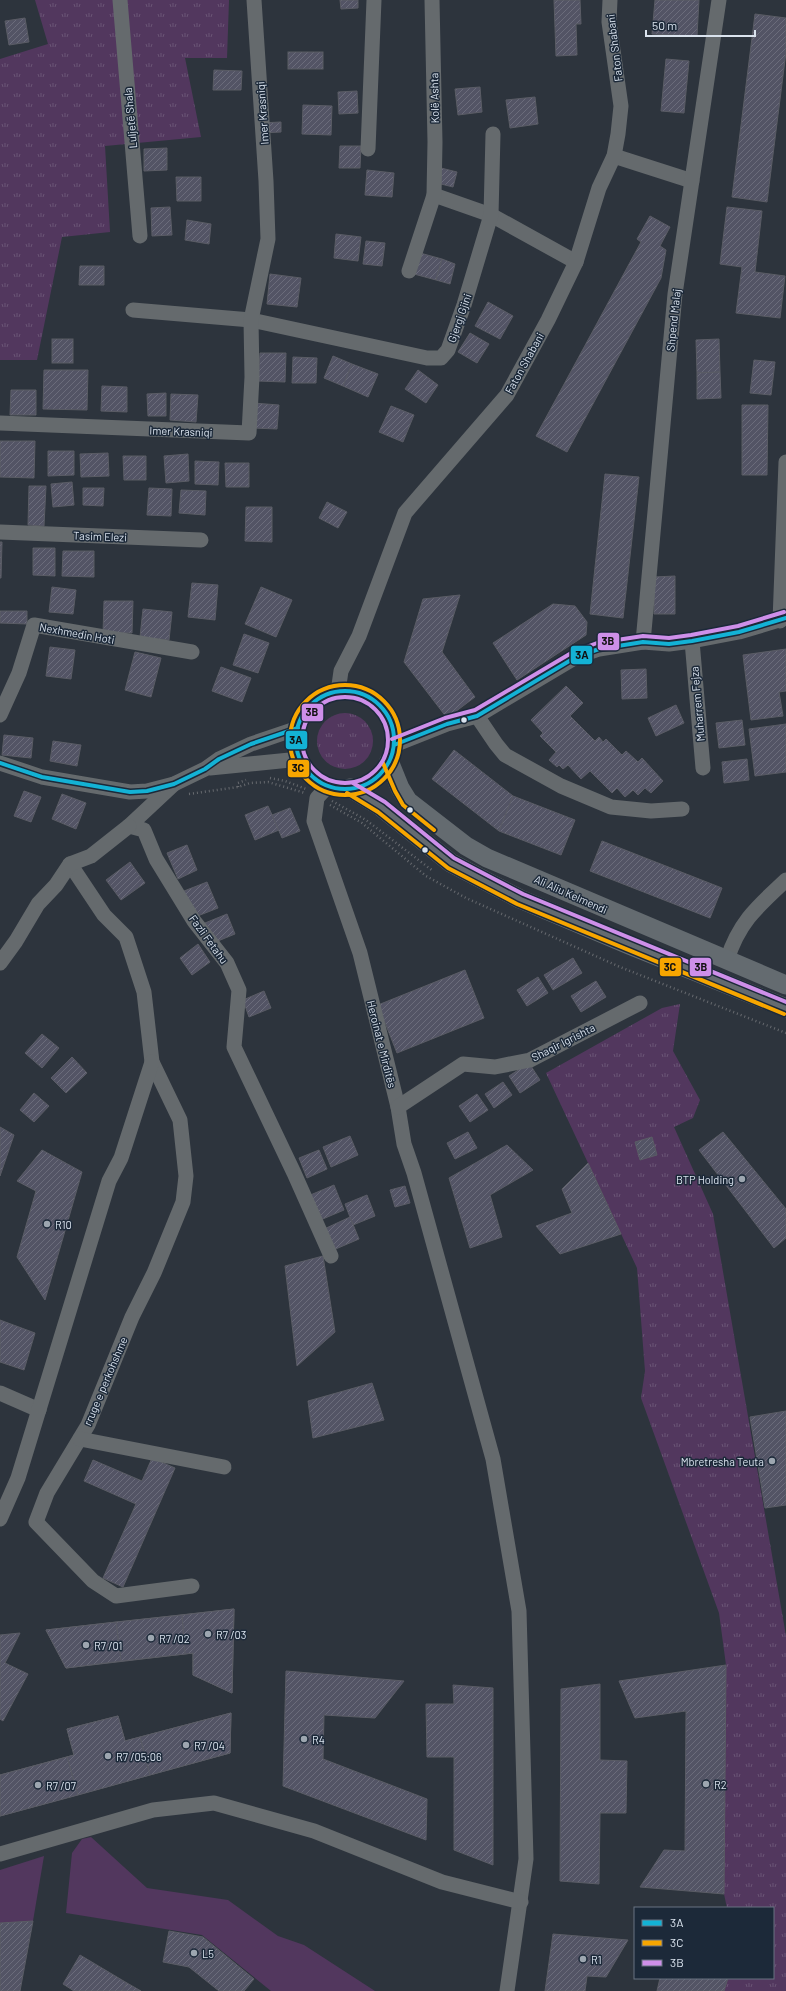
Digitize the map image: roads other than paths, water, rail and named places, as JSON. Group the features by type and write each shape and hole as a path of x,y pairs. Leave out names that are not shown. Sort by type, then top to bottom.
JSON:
{"main road":[{"name":"Ali Aliu Kelmendi","path":"391,753 400,788 408,801 466,846 494,861 786,985"},
{"path":"350,788 381,807 451,863 520,899 629,946 786,1008"}],"street":[{"name":"Luljetë Shala","path":"120,0 140,236"},
{"name":"Imer Krasniqi","path":"0,423 249,433 252,377 251,320 268,239 266,181 254,0"},
{"path":"368,149 374,0"},
{"name":"Kolë Ashta","path":"409,271 434,195 435,142 432,0"},
{"name":"Faton Shabani","path":"338,692 341,671 359,636 405,512 507,395 548,320 576,262 599,188 614,156 621,106 609,22 610,0"},
{"name":"Shpend Malaj","path":"643,642 675,294 719,0"},
{"name":"Gjergj Gjini","path":"251,320 427,358 441,358 448,350 464,305 491,215 493,134"},
{"path":"614,156 692,181"},
{"path":"434,195 491,215 576,262"},
{"path":"133,310 251,320"},
{"path":"391,753 447,724 477,716 576,657 599,648 643,642 669,644 692,641 739,632 783,620 786,462"},
{"name":"Tasim Elezi","path":"0,532 201,540"},
{"name":"Nexhmedin Hoti","path":"0,715 19,673 34,626 192,652"},
{"name":"Muharrem Fejza","path":"692,641 703,768"},
{"path":"338,692 360,694 379,705 391,723 391,753 381,773 371,782 350,788 328,786 313,777 300,759 296,744 298,728 303,716 311,706 326,695 338,692"},
{"path":"477,716 496,744 505,754 561,786 611,808 651,811 682,809"},
{"path":"0,763 42,776 130,792 147,791 174,784 205,769 219,759 251,744 298,728"},
{"path":"205,769 239,764 300,759"},
{"path":"0,963 16,941 38,904 56,884 70,864 91,856 129,826 174,784"},
{"name":"Heroinat e Mirditës","path":"328,786 318,798 314,821 360,953 398,1107 404,1144 414,1173 493,1459 519,1611 526,1859 508,1991"},
{"name":"Fazli Fetahu","path":"129,826 144,830 156,859 194,921 227,963 240,990 234,1047 294,1173 331,1256"},
{"name":"rruge e perkohshme","path":"70,864 104,915 126,937 144,992 152,1062 180,1120 186,1176 183,1202 154,1273 132,1317 88,1425 47,1494 36,1522 93,1581 116,1596 192,1586"},
{"path":"727,960 734,940 751,912 786,880"},
{"name":"Shaqir Igrishta","path":"398,1107 463,1064 495,1067 530,1060 640,1003"},
{"name":"rruge e perkohshme","path":"0,1519 18,1478 109,1181 121,1158 152,1062"},
{"path":"0,1393 39,1410"},
{"path":"80,1439 224,1467"},
{"path":"0,1854 153,1810 214,1803 314,1831 442,1882 520,1902"}],"place":[{"name":"BTP Holding","path":"742,1179"},
{"name":"R10","path":"47,1224"},
{"name":"Mbretresha Teuta","path":"772,1461"},
{"name":"R7 /03","path":"208,1634"},
{"name":"R7 /02","path":"151,1638"},
{"name":"R7 /01","path":"86,1645"},
{"name":"R4","path":"304,1739"},
{"name":"R7 /04","path":"186,1745"},
{"name":"R7 /05;06","path":"108,1756"},
{"name":"R2","path":"706,1784"},
{"name":"R7 /07","path":"38,1785"},
{"name":"L5","path":"194,1953"},
{"name":"R1","path":"583,1959"}]}
